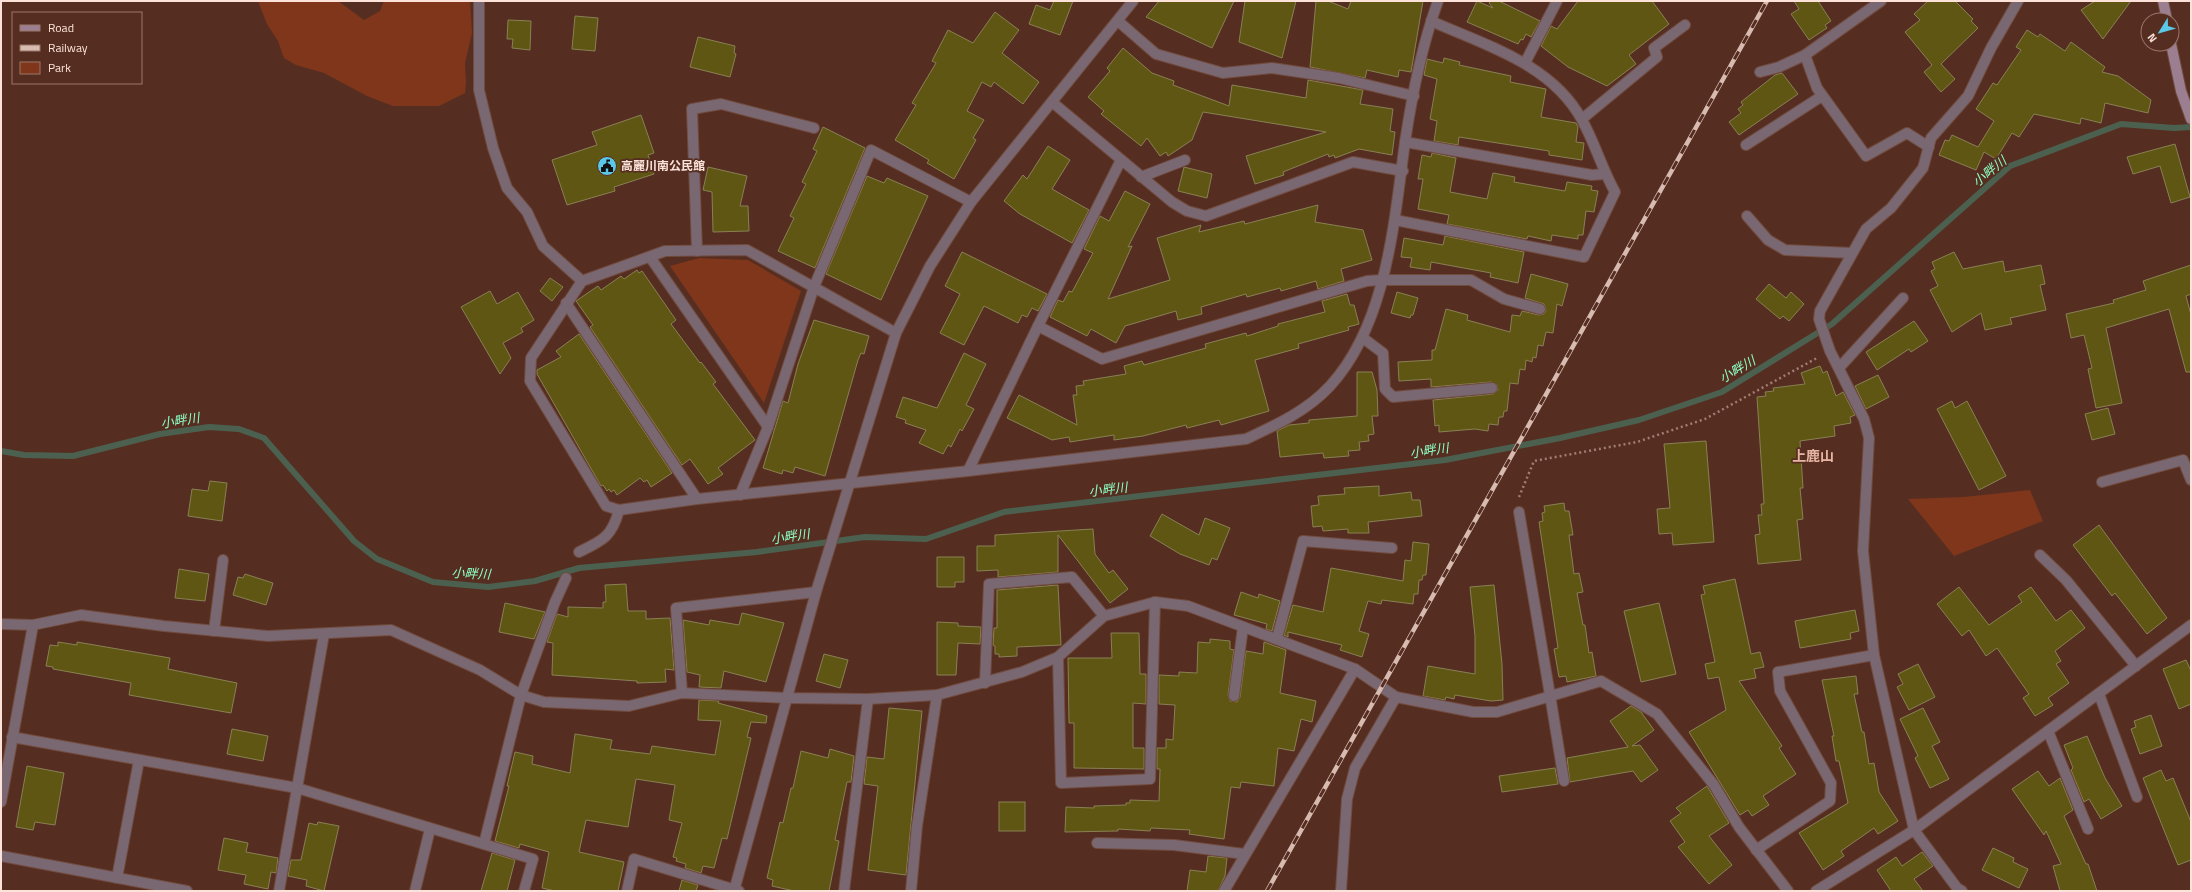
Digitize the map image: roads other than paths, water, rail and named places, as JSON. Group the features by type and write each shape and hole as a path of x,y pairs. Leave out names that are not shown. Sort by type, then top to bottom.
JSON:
{"main road":[{"path":"2163,1 2165,12"},
{"path":"2174,52 2181,91 2190,116"}],"street":[{"path":"479,1 479,90 492,148 507,188 527,212 543,246 582,281"},
{"path":"627,891 634,859 736,891 816,592 896,334 930,266 971,202 1133,1"},
{"path":"896,334 747,250 665,251 582,281 531,358 530,381 606,506 619,510 697,499 968,471 1246,439 1285,420 1313,401 1330,386 1363,338 1381,280 1395,220 1414,96 1431,21 1438,1"},
{"path":"1525,63 1557,1"},
{"path":"1760,72 1779,67 1805,55 1881,1"},
{"path":"1962,891 1957,888 1914,830 1874,655 1863,551 1869,438 1864,419 1839,368 1819,320 1820,310 1866,229 1891,208 1923,168 1931,138 1968,96 1991,48 2018,1"},
{"path":"1118,21 1156,54 1223,74 1272,68 1339,78 1414,96"},
{"path":"1395,220 1584,257 1615,192 1605,174 1582,119 1567,98 1547,78 1525,63 1431,21"},
{"path":"1582,119 1657,56 1654,48 1684,25"},
{"path":"1805,55 1817,88 1866,156 1907,133 1929,147"},
{"path":"1746,145 1822,96"},
{"path":"1052,102 1141,177 1187,212 1206,216 1353,162 1403,171"},
{"path":"696,251 692,109 721,104 814,128"},
{"path":"1406,142 1592,175 1605,174"},
{"path":"740,495 768,427 814,287 871,150 971,202"},
{"path":"968,471 1121,160"},
{"path":"1141,177 1185,160"},
{"path":"1747,216 1768,240 1785,250 1852,253"},
{"path":"650,257 768,427"},
{"path":"1038,326 1102,359 1367,281 1471,280 1504,298 1540,309"},
{"path":"1839,368 1903,298"},
{"path":"566,303 697,499"},
{"path":"1363,338 1382,353 1385,389 1393,397 1492,388"},
{"path":"2102,482 2183,460 2191,480"},
{"path":"578,552 601,542 614,528 619,510"},
{"path":"1519,512 1564,781"},
{"path":"1277,638 1303,541 1392,548"},
{"path":"2040,555 2066,580 2136,666"},
{"path":"214,631 223,560"},
{"path":"984,683 989,584 1072,577 1104,616"},
{"path":"484,844 521,695 555,602 566,578"},
{"path":"682,692 676,608 816,592"},
{"path":"1058,657 1061,783 1150,779 1155,602"},
{"path":"1,624 33,625 82,615 268,636 390,630 480,670 521,695 544,702 629,706 682,692 788,698 868,699 937,696 1022,672 1058,657 1104,616 1155,602 1188,606 1277,638 1355,669 1396,697 1473,712 1497,712 1601,681 1657,714 1714,785 1739,827 1788,891"},
{"path":"1,802 33,625"},
{"path":"1816,891 1829,887 1914,830 2191,625"},
{"path":"1234,696 1243,627"},
{"path":"279,891 324,634"},
{"path":"1756,850 1830,801 1832,782 1780,691 1778,672 1874,655"},
{"path":"1224,891 1244,854 1355,669"},
{"path":"2099,694 2137,797"},
{"path":"911,891 917,826 937,696"},
{"path":"1341,891 1347,799 1355,768 1396,697"},
{"path":"844,891 868,699"},
{"path":"2048,732 2088,829"},
{"path":"12,737 298,788 533,859 524,891"},
{"path":"117,878 139,760"},
{"path":"415,891 430,829"},
{"path":"1096,843 1174,845 1244,854"},
{"path":"1,856 187,891"}],"waterway":[{"name":"小畔川","path":"1,451 24,455 73,456 160,434 209,427 239,429 264,438 354,541 377,559 433,582 488,587 535,581 579,568 757,552 865,537 926,539 1004,512 1445,460 1560,438 1639,420 1722,392 1832,324 2010,166 2121,124 2174,128 2191,127"}],"railway":[{"path":"1267,891 1767,1"}],"place":[{"name":"高麗川南公民館","path":"607,166"}],"district":[{"name":"上鹿山","path":"1813,456"}]}
